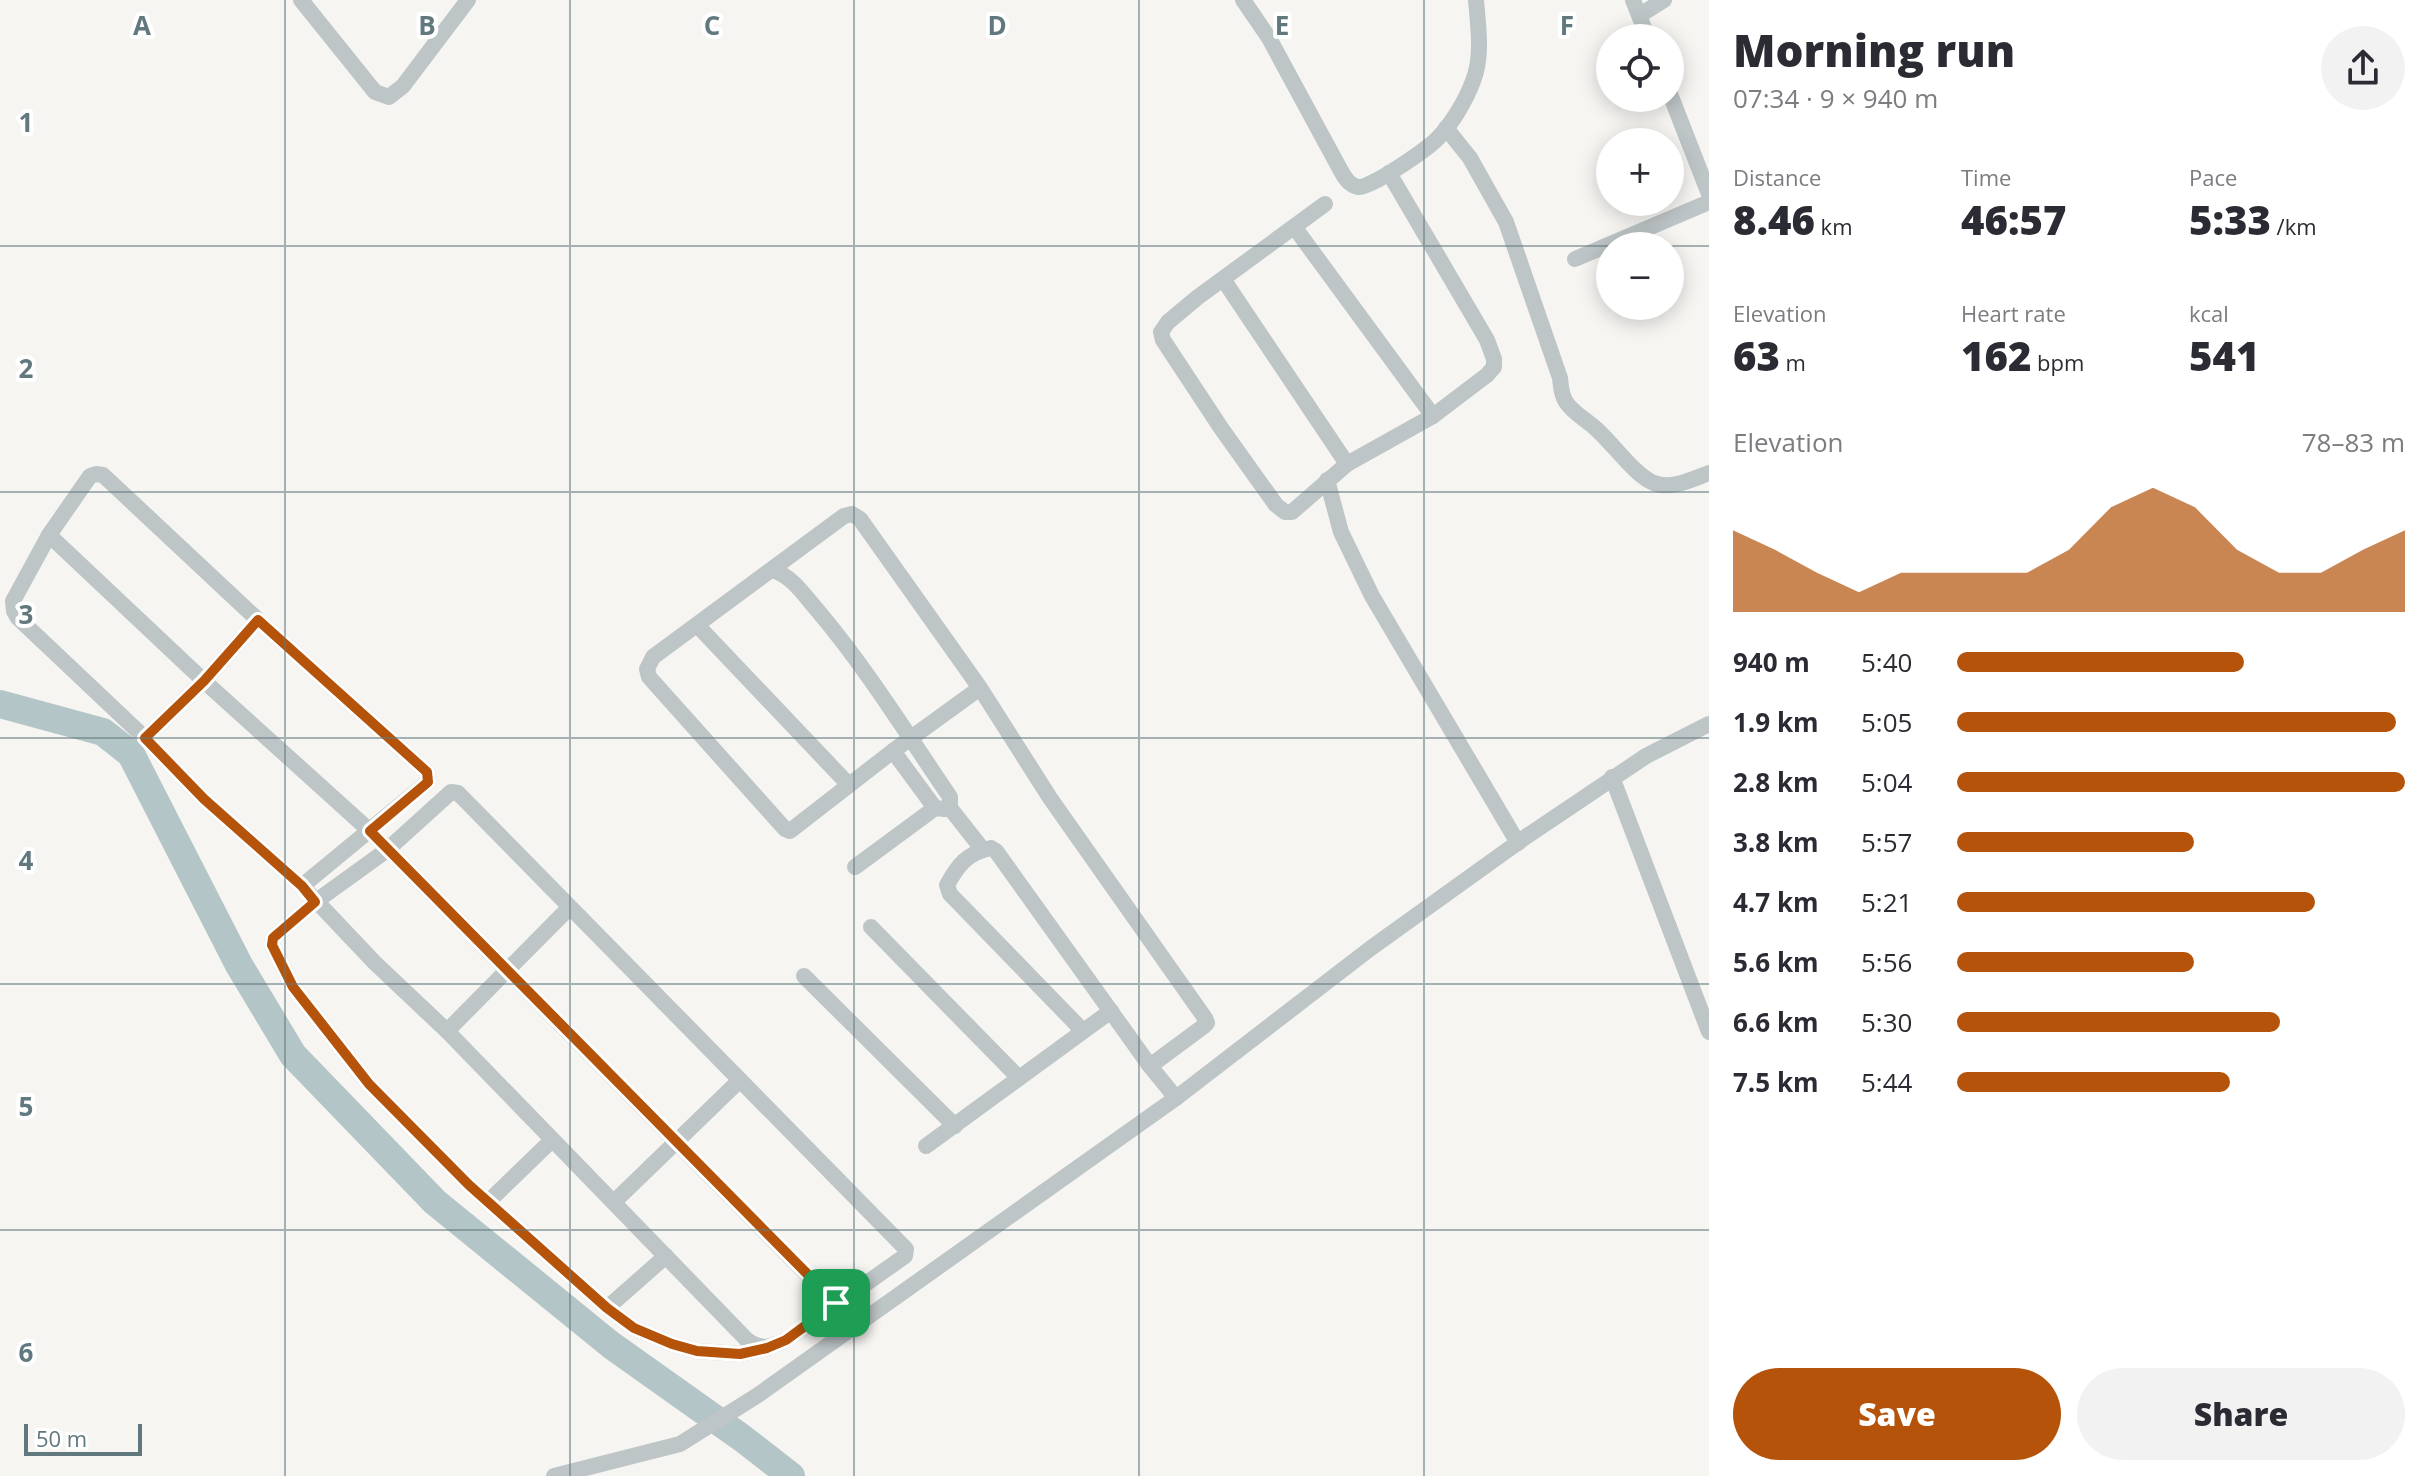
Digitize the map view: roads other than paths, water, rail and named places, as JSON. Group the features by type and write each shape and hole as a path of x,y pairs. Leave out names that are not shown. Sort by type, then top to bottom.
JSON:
{"street":[{"path":"301,0 375,92 389,97 403,86 468,0"},
{"path":"1243,0 1269,38 1348,182 1357,187 1366,187 1389,173 1435,141 1446,128 1474,79 1479,35 1476,0"},
{"path":"1636,8 1664,0"},
{"path":"1677,112 1709,194"},
{"path":"1446,128 1470,158 1506,222 1560,378 1561,394 1566,404 1654,483 1680,483 1709,473"},
{"path":"1325,204 1223,279 1168,322 1161,332 1163,340 1221,428 1276,505 1285,512 1292,512 1347,464 1433,416 1494,367 1487,340 1389,173"},
{"path":"1575,259 1709,202"},
{"path":"1295,228 1433,416"},
{"path":"1223,279 1347,464"},
{"path":"302,886 428,782 427,772 103,475 90,476 49,535 13,601 18,618 145,738 204,799 302,886 747,1340 767,1348"},
{"path":"1327,480 1341,532 1372,596 1518,843"},
{"path":"980,688 794,829 785,829 649,677 647,669 653,657 844,516 852,514 860,519 980,688 1050,798 1205,1018 1207,1023 1204,1026 1150,1066"},
{"path":"49,535 370,831 856,1324"},
{"path":"773,570 788,577 834,631 950,797 942,808 855,867"},
{"path":"145,738 204,681 258,620"},
{"path":"697,625 849,785"},
{"path":"554,1476 670,1448 690,1439 758,1395 1176,1098 1371,948 1518,843 1612,777 1709,724"},
{"path":"893,751 983,850"},
{"path":"1612,777 1709,1032"},
{"path":"454,792 907,1253 786,1340 767,1348 740,1354 697,1351 634,1328 607,1308 428,1145 369,1084 293,987 272,940 315,902 387,850 454,792"},
{"path":"1083,1031 947,890 958,866 991,848 1002,859 1176,1098"},
{"path":"447,1031 569,908"},
{"path":"871,927 1019,1078"},
{"path":"804,976 955,1126"},
{"path":"926,1146 1111,1011"},
{"path":"614,1202 740,1080"},
{"path":"489,1201 552,1140"},
{"path":"607,1308 666,1256"}],"waterway":[{"path":"0,704 103,732 131,754 239,965 293,1055 435,1202 611,1345 791,1476"}]}
